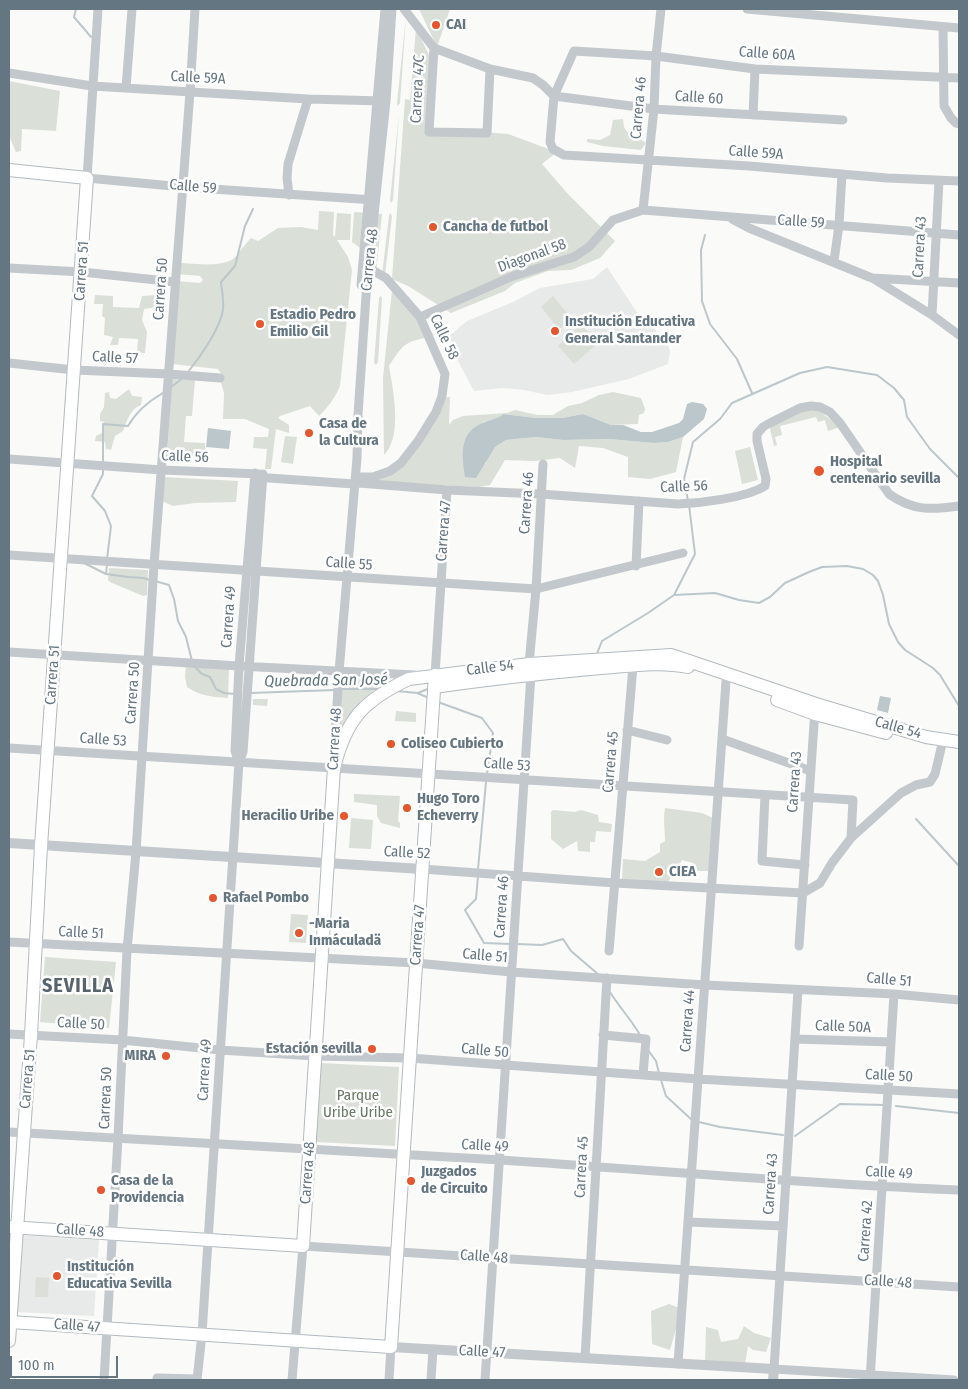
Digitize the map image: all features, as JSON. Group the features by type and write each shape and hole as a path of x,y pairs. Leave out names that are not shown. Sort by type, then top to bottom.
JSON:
{"main road":[{"name":"Calle 59","path":"9,170 87,178"},
{"name":"Carrera 51","path":"9,1341 13,1227 24,1133 31,1035 41,846 62,558 66,463 82,272 87,178"},
{"name":"Calle 54","path":"435,681 530,669 671,655 815,709"},
{"name":"Calle 54","path":"530,669 675,664 690,667 726,681 815,709 942,743 959,750"},
{"path":"334,768 342,738 350,724 368,703 379,694 409,679 435,681"},
{"name":"Carrera 47","path":"391,1347 435,681"},
{"name":"Calle 54","path":"942,743 959,742"},
{"name":"Carrera 48","path":"303,1246 320,958 334,768"},
{"name":"Calle 48","path":"13,1227 303,1246"},
{"name":"Calle 47","path":"10,1322 391,1347"}],"street":[{"name":"Carrera 51","path":"87,178 98,9"},
{"path":"126,88 132,9"},
{"name":"Carrera 50","path":"104,1380 118,1138 126,950 136,852 154,565 195,9"},
{"name":"Carrera 48","path":"334,768 339,672 354,480 361,334 381,101 385,9"},
{"name":"Carrera 48","path":"381,101 392,9"},
{"path":"404,9 434,48 490,69 533,78 544,85 554,96"},
{"name":"Carrera 46","path":"643,210 654,109 656,56 661,9"},
{"path":"747,9 959,28"},
{"path":"943,26 944,106 946,112 958,124"},
{"name":"Carrera 47C","path":"434,48 429,132 487,133 490,69"},
{"name":"Calle 60A","path":"554,96 574,51 656,56 755,69 959,78"},
{"path":"753,115 755,69"},
{"name":"Calle 59A","path":"9,73 92,86 308,99 381,101"},
{"name":"Calle 59A","path":"554,96 550,142 553,149 564,156 749,166 959,181"},
{"name":"Calle 60","path":"554,96 654,109 843,120"},
{"path":"289,195 288,164 308,99"},
{"path":"834,261 839,225 842,174"},
{"name":"Calle 59","path":"87,178 183,187 373,200"},
{"name":"Carrera 43","path":"932,315 939,181"},
{"name":"Calle 59","path":"643,210 959,235"},
{"name":"Diagonal 58","path":"420,317 514,276 574,256 589,247 613,220 643,210"},
{"path":"727,217 749,228 872,278 932,315 959,335"},
{"name":"Calle 58","path":"354,480 373,477 390,471 401,463 418,441 436,412 442,396 445,374 420,317 386,278 366,266"},
{"path":"9,268 82,272 175,282"},
{"path":"872,278 959,283"},
{"name":"Calle 57","path":"9,363 74,370 220,378"},
{"name":"Calle 56","path":"9,459 162,470 354,480 447,490 540,494 678,504 698,503 756,492 765,486 766,479 757,434 768,424 800,408 811,406 820,407 830,412 840,423 889,494 903,503 918,508 940,509 959,506"},
{"name":"Carrera 46","path":"485,1380 543,464"},
{"name":"Carrera 49","path":"197,1380 202,1334 232,857 239,762 243,752 244,666 259,475"},
{"name":"Carrera 47","path":"435,681 447,490"},
{"path":"636,566 639,500"},
{"name":"Calle 55","path":"9,555 536,589 683,553"},
{"name":"Calle 54","path":"9,652 339,672 435,681"},
{"name":"Carrera 45","path":"609,951 633,666"},
{"name":"Carrera 44","path":"678,1364 726,681"},
{"name":"Carrera 43","path":"799,946 815,709"},
{"path":"628,730 667,740"},
{"path":"722,740 811,771"},
{"path":"803,893 820,883 851,838 901,793 916,785 930,782 935,774 942,743"},
{"name":"Calle 53","path":"9,748 854,800 851,838"},
{"path":"765,795 762,862 804,865"},
{"name":"Calle 52","path":"9,843 614,883 803,893"},
{"name":"Calle 51","path":"9,942 126,950 226,952 416,963 511,972 798,990 842,990 959,1000"},
{"name":"Carrera 45","path":"584,1358 607,978"},
{"name":"Carrera 43","path":"773,1380 798,990"},
{"name":"Carrera 42","path":"870,1378 894,994"},
{"name":"Calle 50","path":"9,1034 122,1040 220,1050 315,1056 409,1058 698,1079 959,1094"},
{"path":"603,1036 646,1039 643,1075"},
{"name":"Calle 50A","path":"795,1040 891,1042"},
{"name":"Calle 49","path":"9,1132 309,1148 882,1187 959,1190"},
{"path":"688,1222 783,1226"},
{"name":"Carrera 48","path":"292,1380 303,1246"},
{"name":"Calle 48","path":"303,1246 959,1287"},
{"name":"Carrera 47","path":"389,1380 391,1347"},
{"name":"Calle 47","path":"391,1347 774,1369 870,1378 954,1380"},
{"path":"431,1380 433,1349"},
{"path":"157,1378 197,1380"}],"shaded area":[{"name":"Institución Educativa General Santander","path":"607,267 642,320 653,327 660,336 667,339 670,352 668,364 629,379 572,392 547,395 503,388 474,391 458,361 449,336 467,321 513,302 540,288 593,279"},
{"path":"692,402 703,404 707,409 704,419 683,437 668,442 654,443 609,439 563,440 536,437 506,440 495,447 476,478 465,477 463,452 466,438 476,426 503,414 536,418 562,418 583,414 611,425 623,425 641,432 652,432 679,423 683,419 687,404"},
{"path":"208,428 231,431 229,449 206,447"},
{"path":"880,696 891,698 888,713 877,710"},
{"name":"Institución Educativa Sevilla","path":"20,1235 99,1240 94,1316 15,1312"}],"green space":[{"path":"419,9 450,9 437,47"},
{"path":"406,16 400,103 398,106 397,103"},
{"path":"416,28 430,57 428,128 508,134 557,152 542,164 567,193 615,241 600,258 571,270 548,271 515,283 505,291 451,313 408,286 392,279 405,99 410,100"},
{"path":"9,81 60,91 56,131 22,129 21,151 16,152 9,136"},
{"path":"399,114 393,200 391,203 390,200"},
{"path":"623,119 624,127 631,137 639,138 646,143 641,150 603,146 587,142 587,139 600,140 610,135 613,120"},
{"name":"Estadio Pedro Emilio Gil","path":"319,211 334,212 333,235 335,237 337,213 351,214 350,240 337,240 348,257 352,270 340,386 331,402 319,416 310,406 278,418 289,425 289,433 276,429 271,469 265,469 267,449 253,448 254,437 268,437 269,429 245,419 223,419 224,393 220,379 222,375 218,369 172,364 176,281 200,283 203,280 200,276 177,274 178,263 213,264 227,262 235,257 251,238 258,241 278,228 301,227 318,230"},
{"path":"354,212 382,214 376,273 363,250 352,242"},
{"path":"390,213 392,216 385,275 382,275 389,216"},
{"path":"392,290 409,297 434,336 407,344 389,366 394,400 395,425 390,447 384,455 383,378"},
{"path":"95,295 113,296 113,307 139,308 142,296 157,295 162,302 158,307 144,309 142,320 147,332 145,353 137,353 138,339 119,338 118,345 110,345 113,337 104,335 105,318 102,316 103,304 94,304"},
{"path":"381,296 378,362 376,365 374,363 379,298"},
{"path":"553,296 571,318 559,329 541,307"},
{"path":"581,325 598,343 574,364 558,346"},
{"path":"172,379 195,380 192,416 186,416 184,442 205,443 205,452 200,452 199,459 167,457"},
{"path":"129,389 132,396 142,397 141,405 132,412 123,431 115,436 111,450 106,449 105,442 95,441 96,436 102,433 104,422 100,421 100,414 104,407 105,393 109,392 110,398 116,399"},
{"path":"613,392 641,398 645,409 644,413 639,415 638,424 611,425 583,414 562,418 536,418 503,414 499,418 483,422 485,465 488,456 495,447 506,440 536,437 563,440 609,439 654,443 668,442 683,437 676,472 650,479 628,477 628,457 603,448 579,446 575,468 560,458 535,461 505,460 490,485 479,487 360,482 400,464 441,398 450,397 449,425 453,420 463,416 507,413 515,410 537,415 553,415 568,406"},
{"path":"818,410 840,427 828,431 825,420 818,422 816,417 780,426 782,435 775,437 777,445 774,446 770,429 773,423 801,411"},
{"path":"285,436 297,437 293,464 281,462"},
{"path":"750,447 758,480 742,484 735,451"},
{"path":"163,477 238,481 236,502 195,503 173,506 162,501"},
{"path":"109,568 148,570 147,595 143,596 110,582 108,580"},
{"path":"186,666 229,669 228,698 202,694 187,687 185,677"},
{"path":"341,678 388,681 361,702 340,729"},
{"path":"253,699 268,699 267,706 253,705"},
{"path":"396,711 416,713 416,722 395,721"},
{"path":"354,794 400,796 398,821 400,828 381,823 377,816 377,805 354,802"},
{"path":"665,808 702,813 713,818 709,871 693,871 693,863 682,860 666,885 622,880 623,859 645,861 660,852 660,844 665,841"},
{"path":"553,810 575,812 581,810 598,815 599,822 612,824 611,832 596,831 595,842 590,842 590,852 578,851 577,841 563,849 551,839 551,812"},
{"path":"351,818 373,820 371,849 349,848"},
{"path":"291,914 308,915 306,943 289,942"},
{"path":"45,957 116,962 109,1028 40,1022"},
{"name":"Parque Uribe Uribe","path":"321,1063 399,1067 395,1146 316,1142"},
{"path":"36,1277 49,1278 48,1297 35,1297"},
{"path":"669,1304 682,1309 682,1324 676,1329 670,1350 652,1344 651,1311"},
{"path":"744,1326 754,1333 771,1338 766,1352 753,1350 748,1346 745,1364 705,1365 706,1327 718,1330 721,1342 738,1339"}],"waterway":[{"path":"76,9 74,17 91,37"},
{"path":"188,372 204,351 218,326 223,310 221,282 235,266 245,226 253,209"},
{"path":"705,235 701,250 702,301 710,324 737,359 752,393"},
{"path":"688,501 684,479 693,442 720,419 732,403 800,373 827,367 877,375 894,388 904,400 907,417 930,449 959,478"},
{"path":"171,387 183,378"},
{"path":"103,463 103,424 128,426 143,407 163,393"},
{"path":"103,468 103,474 92,496 105,511 111,526 107,559"},
{"path":"674,595 695,554 689,505"},
{"path":"84,563 106,574 150,580"},
{"path":"106,574 107,564"},
{"path":"596,656 602,641 674,595 715,593 739,600 759,603 770,597 785,583 809,572 822,567 847,566 863,569 873,575 878,581 889,624 898,642 905,650 933,668 940,675 959,706"},
{"path":"155,581 169,585 178,621 186,637 192,661"},
{"path":"195,667 202,674 210,677 216,689 224,693 235,694"},
{"path":"418,693 430,688"},
{"name":"Quebrada San José","path":"340,689 378,689"},
{"name":"Quebrada San José","path":"250,693 335,690"},
{"name":"Quebrada San José","path":"397,691 417,693 429,698"},
{"name":"Quebrada San José","path":"438,702 482,718 493,733 487,774"},
{"name":"Quebrada San José","path":"478,869 486,782"},
{"path":"916,819 959,866"},
{"name":"Quebrada San José","path":"478,876 476,899 465,910 484,943 510,944"},
{"name":"Quebrada San José","path":"517,944 542,945 563,939 571,951 599,975"},
{"name":"Quebrada San José","path":"610,992 640,1035"},
{"name":"Quebrada San José","path":"648,1050 656,1061 659,1073"},
{"name":"Quebrada San José","path":"661,1080 666,1096 692,1120"},
{"name":"Quebrada San José","path":"795,1136 840,1104 884,1105"},
{"name":"Quebrada San José","path":"896,1106 959,1113"},
{"name":"Quebrada San José","path":"699,1122 720,1127 783,1135"}],"place":[{"name":"CAI","path":"436,25"},
{"name":"Cancha de futbol","path":"433,227"},
{"name":"Estadio Pedro Emilio Gil","path":"260,324"},
{"name":"Institución Educativa General Santander","path":"555,331"},
{"name":"Casa de la Cultura","path":"309,433"},
{"name":"Hospital centenario sevilla","path":"819,471"},
{"name":"Coliseo Cubierto","path":"391,744"},
{"name":"Hugo Toro Echeverry","path":"407,808"},
{"name":"Heracilio Uribe","path":"344,816"},
{"name":"CIEA","path":"659,872"},
{"name":"Rafael Pombo","path":"213,898"},
{"name":"-Maria Inmáculadä","path":"299,933"},
{"name":"Estación sevilla","path":"372,1049"},
{"name":"MIRA","path":"166,1056"},
{"name":"Juzgados de Circuito","path":"411,1181"},
{"name":"Casa de la Providencia","path":"101,1190"},
{"name":"Institución Educativa Sevilla","path":"57,1276"}],"district":[{"name":"SEVILLA","path":"78,986"}]}
